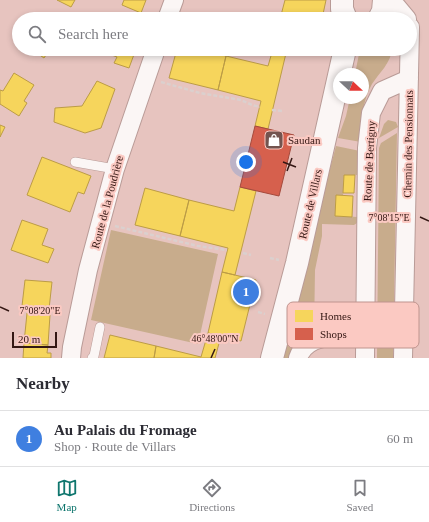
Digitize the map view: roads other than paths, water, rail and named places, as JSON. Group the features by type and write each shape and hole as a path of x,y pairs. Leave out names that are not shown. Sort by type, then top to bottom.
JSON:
{"main road":[{"path":"342,0 343,12"},
{"name":"Route de Villars","path":"272,358 296,262 343,56"}],"street":[{"path":"170,12 174,0"},
{"path":"382,7 397,7 401,12"},
{"name":"Route de la Poudrière","path":"71,358 88,270 115,169 153,56"},
{"name":"Chemin des Pensionnats","path":"404,302 409,56"},
{"name":"Route de Bertigny","path":"365,302 367,148 371,113 382,91 409,79"},
{"path":"298,358 304,348"},
{"name":"Chemin des Pensionnats","path":"403,348 403,358"}],"lane":[{"path":"75,162 115,169"},
{"path":"92,358 94,356 100,327"}],"place":[{"name":"Saudan","path":"274,140"},
{"name":"Au Palais du Fromage","path":"246,292"}]}
